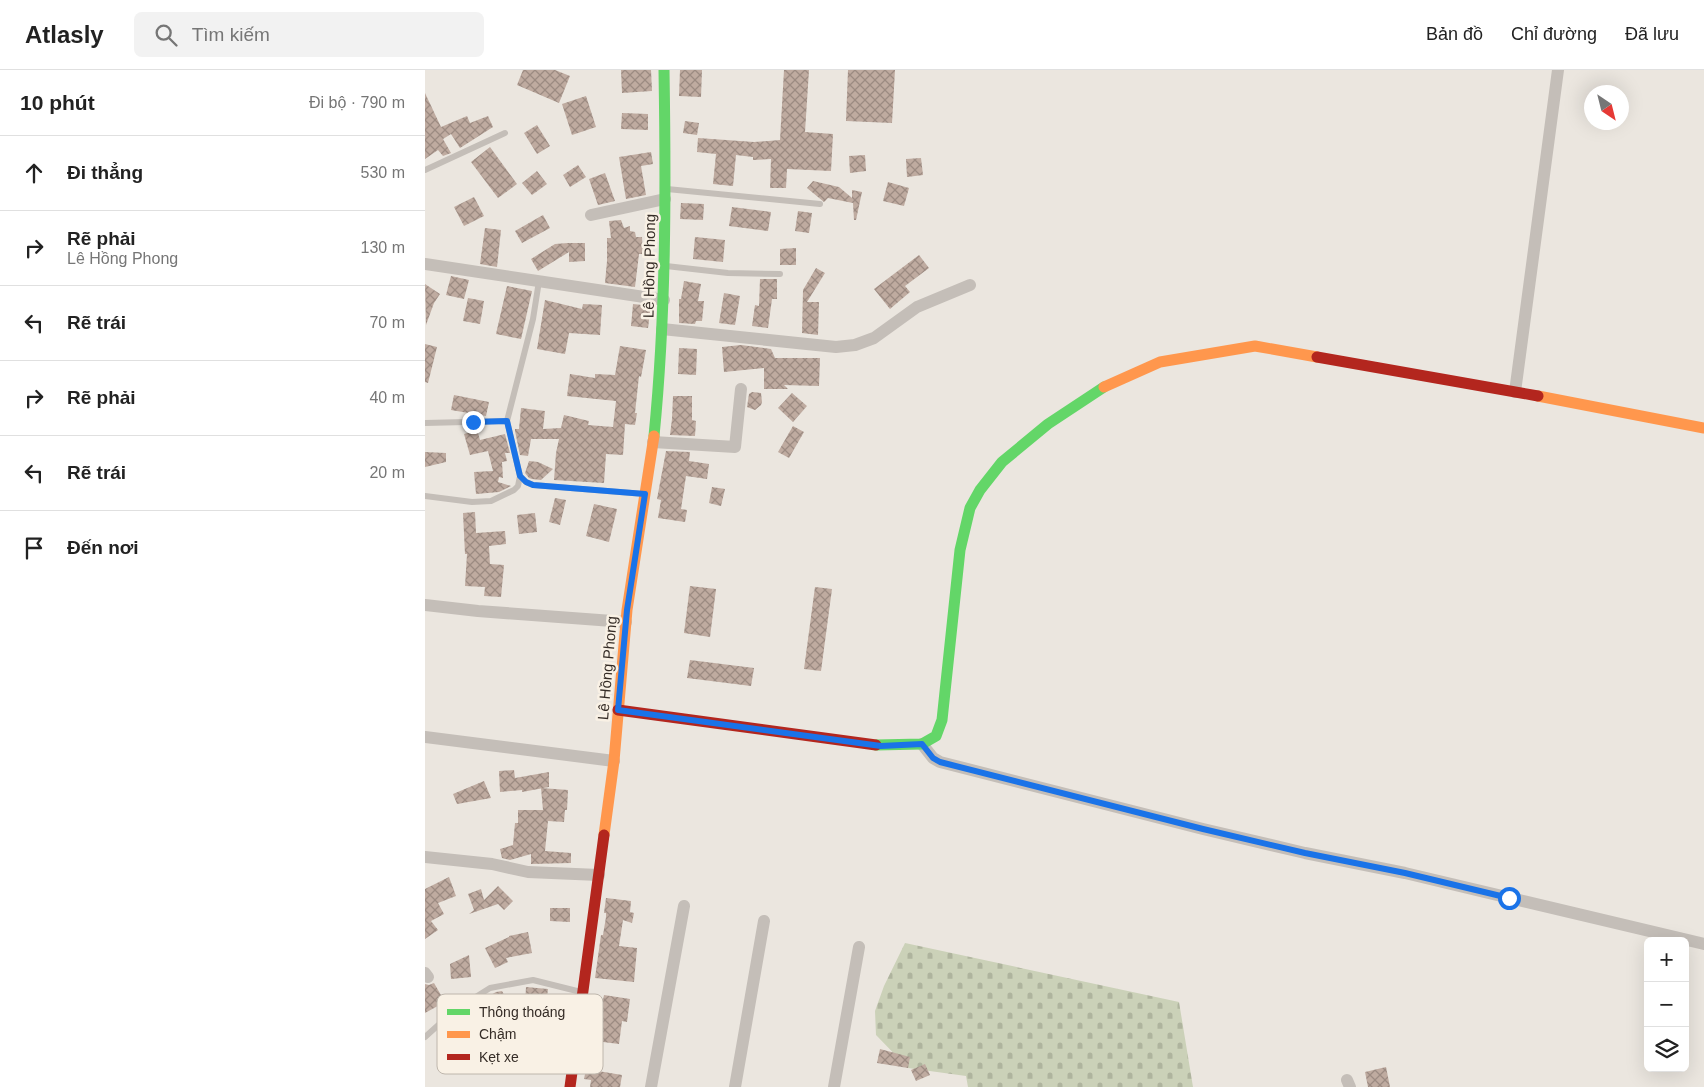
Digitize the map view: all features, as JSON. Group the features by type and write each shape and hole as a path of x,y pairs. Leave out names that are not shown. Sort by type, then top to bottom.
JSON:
{"street":[{"name":"Lê Hồng Phong","path":"583,992 614,761 626,622 653,442 664,300 664,70"},
{"path":"1515,392 1558,70"},
{"path":"591,215 665,194"},
{"path":"425,264 664,300"},
{"path":"662,329 835,347 855,345 874,338 917,307 970,285"},
{"path":"618,710 881,746 922,744 936,736 942,720 961,550 970,508 980,490 1002,462 1048,424 1109,384 1160,362 1255,346 1704,428"},
{"path":"653,442 735,447 741,389"},
{"path":"425,605 487,612 626,622"},
{"path":"425,737 614,761"},
{"path":"922,744 933,758 940,762 1203,829 1305,853 1405,873 1704,944"},
{"path":"425,857 491,864 528,872 599,875"},
{"path":"651,1087 684,906"},
{"path":"735,1087 764,921"},
{"path":"833,1087 859,947"},
{"name":"Lê Hồng Phong","path":"570,1087 572,1074"}],"lane":[{"path":"425,170 505,133"},
{"path":"665,194 764,197 820,204"},
{"path":"664,266 728,273 780,274"},
{"path":"425,496 472,502 491,501 517,488 520,476 507,421 533,320 539,281"},
{"path":"425,424 507,421"},
{"path":"520,476 526,482 533,485 645,494"},
{"path":"481,994 491,988 533,980 583,992"},
{"path":"425,1037 437,1026"}],"green space":[{"path":"905,943 1179,1002 1193,1087 968,1087 966,1076 908,1068 876,1035 875,1011 884,986"}],"building":[{"path":"523,70 555,70 570,76 559,103 517,85"},
{"path":"621,70 651,70 652,91 622,93"},
{"path":"680,70 702,70 701,97 679,96"},
{"path":"784,70 809,70 805,132 833,134 831,171 787,169 786,188 770,188 771,159 753,160 753,157 736,155 733,186 713,184 716,154 697,152 698,138 754,142 780,140"},
{"path":"848,70 895,70 892,123 846,121"},
{"path":"425,93 441,127 467,116 470,123 488,116 493,127 460,148 451,134 443,139 451,153 443,156 438,150 425,159"},
{"path":"586,96 596,127 572,135 562,104"},
{"path":"622,113 648,114 648,130 621,129"},
{"path":"685,121 699,123 697,135 683,133"},
{"path":"537,125 550,146 537,154 524,133"},
{"path":"490,147 517,184 498,198 471,162"},
{"path":"651,152 653,164 641,166 646,195 626,199 619,157"},
{"path":"865,155 866,171 850,173 849,156"},
{"path":"921,158 923,175 907,177 906,159"},
{"path":"578,165 586,177 570,187 563,175"},
{"path":"537,171 547,184 532,195 522,183"},
{"path":"605,173 615,201 598,205 589,179"},
{"path":"813,181 839,187 852,198 852,190 862,192 856,220 854,220 853,203 828,198 824,202 807,188"},
{"path":"888,182 909,188 904,206 883,201"},
{"path":"474,197 484,216 464,226 454,207"},
{"path":"681,203 704,204 703,220 680,219"},
{"path":"732,207 771,212 768,231 729,226"},
{"path":"798,211 812,213 809,233 795,231"},
{"path":"543,215 550,228 522,243 515,231"},
{"path":"621,220 624,228 630,226 630,231 635,232 636,237 642,237 643,254 639,254 635,287 605,283 607,238 611,238 609,221"},
{"path":"485,228 501,230 497,267 480,264"},
{"path":"695,237 725,240 723,262 693,259"},
{"path":"585,243 585,261 569,262 569,252 538,271 531,259 555,244"},
{"path":"796,248 796,265 780,265 780,249"},
{"path":"919,255 929,268 905,286 910,292 890,309 874,289"},
{"path":"816,268 825,273 807,302 819,302 818,335 802,333 803,290"},
{"path":"451,276 469,280 464,299 446,295"},
{"path":"760,279 777,279 777,299 772,299 768,328 752,326 755,305 759,306"},
{"path":"684,281 701,284 698,301 704,301 702,321 696,321 695,324 679,323 679,299 681,299"},
{"path":"425,284 440,294 434,303 426,325"},
{"path":"507,286 532,291 521,339 496,334"},
{"path":"724,293 740,296 735,325 719,323"},
{"path":"468,298 484,301 480,324 463,321"},
{"path":"545,300 582,309 583,304 602,305 600,335 569,333 565,354 537,349"},
{"path":"633,304 651,306 648,328 631,326"},
{"path":"425,344 437,347 428,383 425,382"},
{"path":"741,345 771,349 775,358 820,358 819,386 784,385 788,389 764,389 764,368 724,372 722,347"},
{"path":"620,346 646,350 641,377 639,376 635,425 625,424 623,455 606,454 604,483 554,480 559,439 531,439 528,456 520,455 515,429 519,429 521,408 545,411 543,429 561,428 564,415 589,421 588,425 613,427 616,401 567,396 570,374 595,378 595,374 615,375"},
{"path":"679,348 697,349 696,375 678,374"},
{"path":"752,392 761,393 761,405 755,410 747,407 749,394"},
{"path":"792,393 807,406 793,422 778,408"},
{"path":"454,395 489,402 486,416 451,410"},
{"path":"673,396 692,396 692,420 696,421 695,436 670,435"},
{"path":"793,426 804,432 789,458 778,452"},
{"path":"477,430 480,440 505,434 510,453 505,453 507,461 502,462 503,478 499,477 498,482 511,486 499,492 476,494 474,472 493,471 488,451 470,455 464,434"},
{"path":"666,451 690,452 689,461 709,464 707,479 686,476 681,509 687,510 685,522 658,518 661,500 657,499"},
{"path":"425,452 446,453 446,462 425,467"},
{"path":"529,461 538,462 553,469 541,480 529,478 525,473"},
{"path":"712,487 725,489 721,506 709,503"},
{"path":"555,498 566,500 560,525 549,522"},
{"path":"594,504 617,509 609,542 586,536"},
{"path":"475,512 476,533 505,531 506,544 489,546 490,564 504,565 501,597 484,596 485,587 465,586 467,554 465,554 463,513"},
{"path":"535,513 537,532 519,534 517,515"},
{"path":"690,586 716,589 710,637 684,633"},
{"path":"815,587 832,589 821,671 804,669"},
{"path":"690,660 754,668 751,686 687,678"},
{"path":"514,770 515,778 549,772 549,787 522,792 522,790 500,792 499,771"},
{"path":"484,781 491,798 457,804 453,794"},
{"path":"541,788 568,790 564,822 548,821 545,851 571,853 571,863 531,864 531,854 510,860 502,858 500,849 513,845 515,823 518,823 518,810 543,810"},
{"path":"449,877 456,896 438,903 444,914 431,921 438,930 425,939 425,889"},
{"path":"498,886 513,901 504,910 498,904 469,914 474,910 468,894 481,889 484,900"},
{"path":"606,898 631,901 630,912 634,913 632,923 623,920 619,946 637,948 634,982 595,978 601,935 603,935 606,917 606,913 604,913"},
{"path":"550,908 570,908 570,922 550,921"},
{"path":"528,932 532,953 506,958 508,962 495,968 485,948 509,936"},
{"path":"469,955 471,977 451,979 450,964"},
{"path":"434,983 440,994 437,994 437,1006 425,1013 425,984"},
{"path":"526,987 548,989 547,994 526,994"},
{"path":"502,991 504,994 492,994"},
{"path":"604,995 630,999 627,1022 622,1021 619,1044 603,1042"},
{"path":"880,1049 910,1057 908,1068 877,1063"},
{"path":"925,1064 930,1075 916,1081 911,1070"},
{"path":"1386,1067 1390,1087 1368,1087 1365,1072"},
{"path":"603,1072 622,1075 620,1087 590,1087 591,1080 584,1079 585,1074 603,1074"}],"traffic: fast":[{"path":"654,436 663,299 664,70"},
{"path":"876,745 922,744 936,736 942,720 960,550 970,508 980,490 1002,462 1048,424 1104,387"}],"traffic: slow":[{"path":"1104,387 1160,362 1255,346 1317,357"},
{"path":"1538,396 1704,428"},
{"path":"604,835 614,761 627,610 654,436"}],"traffic: jam":[{"path":"1317,357 1538,396"},
{"path":"618,710 876,745"},
{"path":"583,994 604,835"},
{"path":"570,1087 572,1074"}],"route":[{"path":"473,422 507,421 520,476 526,482 533,485 645,494 627,610 618,710 881,746 922,744 933,758 940,762 1203,829 1305,853 1405,873 1509,898"}]}
